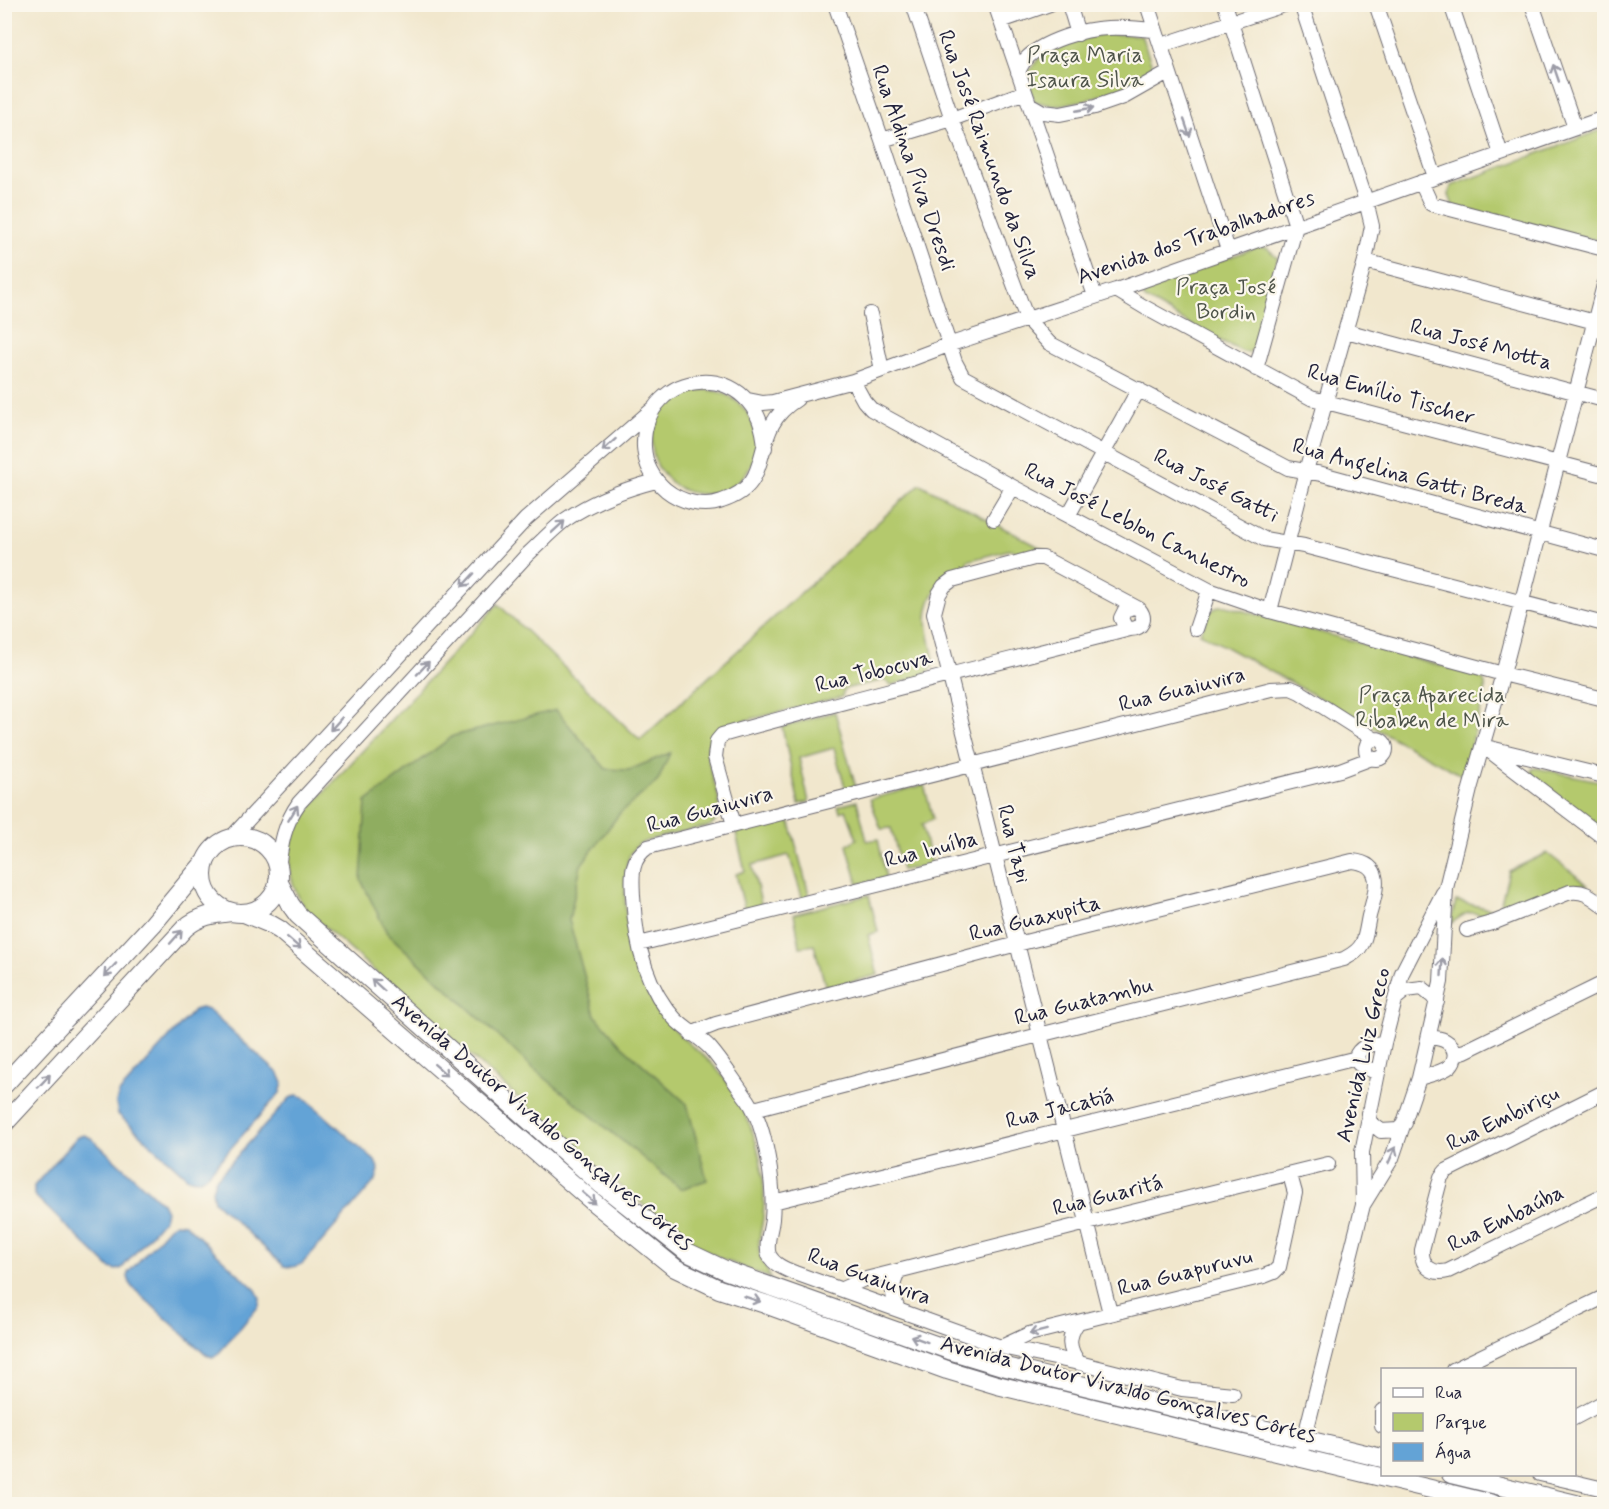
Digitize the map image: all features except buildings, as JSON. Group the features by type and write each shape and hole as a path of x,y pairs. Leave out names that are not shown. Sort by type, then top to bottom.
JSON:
{"main road":[{"path":"4,1085 153,924 204,862 210,851 231,838 250,838 267,847 274,857 278,875 274,893 266,903 256,910 206,915 194,920 4,1124"},
{"path":"204,862 202,875 204,888 210,899 220,907 237,913"},
{"name":"Avenida Doutor Vivaldo Gonçalves Côrtes","path":"278,875 290,904 298,915 602,1185 687,1252 727,1271 952,1351 1002,1366 1381,1458"},
{"name":"Avenida Doutor Vivaldo Gonçalves Côrtes","path":"237,913 268,923 280,930 591,1200 675,1268 719,1289 947,1370 996,1385 1493,1504"},
{"path":"1460,1476 1576,1504"}],"street":[{"name":"Rua Aldina Piva Dresdi","path":"835,4 951,344"},
{"name":"Rua José Raimundo da Silva","path":"913,4 952,119 1027,319"},
{"path":"995,4 1095,296"},
{"path":"1001,21 1050,4"},
{"path":"1069,4 1078,34"},
{"path":"1147,4 1228,250"},
{"path":"1225,4 1296,225 1256,369"},
{"path":"1162,45 1287,4"},
{"path":"1270,611 1306,471 1365,261 1372,226 1366,201 1301,4"},
{"path":"1376,4 1435,177"},
{"path":"1451,4 1501,154"},
{"path":"1532,4 1575,128"},
{"path":"1018,72 1025,59 1054,41 1108,28 1155,30"},
{"path":"1027,98 1042,112 1060,114 1095,107 1124,97 1168,72"},
{"path":"882,140 1027,98"},
{"name":"Avenida dos Trabalhadores","path":"748,400 773,402 853,381 951,344 1116,290 1605,118"},
{"path":"1421,182 1431,204 1605,249"},
{"path":"1365,261 1595,322"},
{"name":"Avenida Luiz Greco","path":"1363,1205 1392,1158 1419,1078 1441,982 1446,888 1470,789 1503,674 1605,285"},
{"name":"Rua Emílio Tischer","path":"1116,290 1311,398 1605,475"},
{"path":"870,314 882,370"},
{"name":"Rua Angelina Gatti Breda","path":"1027,319 1049,343 1288,468 1605,550"},
{"name":"Rua José Motta","path":"1346,331 1605,400"},
{"name":"Rua José Gatti","path":"951,344 955,362 963,377 1264,539 1605,624"},
{"path":"231,838 526,519 654,408 668,393 687,384 708,381 728,386 748,400 758,414 764,431 765,448 758,471 743,490 722,502 698,504 675,497 656,482 645,458 644,432 654,408"},
{"name":"Rua José Leblon Canhestro","path":"853,381 871,409 1012,487 1209,590 1270,611 1605,699"},
{"path":"1068,516 1139,389"},
{"name":"Avenida dos Trabalhadores","path":"765,448 770,428 779,413 801,396"},
{"path":"278,875 284,830 299,803 527,555 566,520 628,488 656,482"},
{"path":"994,519 1012,487"},
{"name":"Rua Tapi","path":"1110,1313 934,613 939,594 952,580 1034,558 1043,558 1133,607 1125,610 1121,618 1125,627 1130,629"},
{"path":"1196,629 1209,590"},
{"name":"Rua Tobocuva","path":"734,825 716,757 717,741 722,735 827,705 1130,629"},
{"name":"Rua Guaiuvira","path":"1233,1394 1182,1389 1079,1363 1001,1347 788,1270 774,1262 768,1254 773,1202 771,1174 754,1109 709,1047 691,1034 674,1017 661,998 639,944 634,919 633,865 641,852 648,847 1282,688 1300,692 1374,739 1366,747 1367,754 1372,758"},
{"path":"1483,746 1605,776"},
{"path":"1483,746 1605,838"},
{"name":"Rua Inuíba","path":"639,944 1340,770 1372,758"},
{"path":"1525,778 1524,770 1529,764 1545,763"},
{"name":"Rua Guaxupita","path":"691,1034 716,1024 1017,944 1352,861 1362,862 1370,867 1375,874 1377,886"},
{"name":"Rua Guatambu","path":"754,1109 1344,959 1354,954 1362,944 1377,886"},
{"name":"Avenida Luiz Greco","path":"1300,1458 1363,1205 1362,1152 1384,1042 1402,973 1446,888"},
{"path":"1467,930 1495,922 1570,892 1579,891 1588,894 1605,906"},
{"path":"1455,1053 1465,1051 1605,983"},
{"path":"1396,998 1406,990 1422,988 1437,1002"},
{"path":"1419,1078 1449,1066 1455,1053 1448,1042 1429,1038"},
{"name":"Rua Jacatiá","path":"773,1202 1357,1058 1362,1048 1384,1042"},
{"path":"1357,1058 1362,1067 1377,1073"},
{"name":"Rua Embiriçu","path":"1426,1266 1422,1250 1441,1177 1446,1171 1605,1092"},
{"path":"1368,1113 1370,1122 1381,1131 1398,1130 1405,1123"},
{"name":"Rua Guaritá","path":"842,1289 862,1280 1328,1164"},
{"name":"Rua Guapuruvu","path":"1001,1347 1029,1334 1274,1272 1279,1267 1295,1193 1290,1175"},
{"name":"Rua Embaúba","path":"1426,1266 1436,1272 1448,1271 1605,1195"},
{"path":"898,1309 893,1299 892,1289 899,1271"},
{"path":"1457,1368 1605,1297"},
{"path":"1078,1322 1070,1336 1069,1346 1079,1363"},
{"path":"1576,1417 1605,1402"},
{"path":"1576,1417 1605,1411"},
{"path":"1545,1476 1605,1489"}],"green space":[{"name":"Praça Maria Isaura Silva","path":"1101,34 1141,35 1153,68 1122,88 1086,100 1055,106 1034,101 1027,74 1046,49"},
{"path":"1604,129 1604,231 1602,241 1453,206 1449,195 1451,186"},
{"name":"Praça José Bordin","path":"1258,247 1267,248 1278,258 1250,352 1243,352 1203,332 1144,298 1143,292 1148,286"},
{"path":"704,390 724,394 741,405 752,422 756,442 752,462 741,479 724,490 704,494 684,490 667,479 656,462 652,442 656,422 667,405 684,394"},
{"path":"920,484 1045,550 1018,554 1012,549 967,561 966,568 943,579 934,593 928,611 928,628 934,662 932,668 923,675 891,685 884,680 844,689 842,697 726,725 713,735 708,747 708,761 719,803 718,816 710,826 662,836 639,844 628,859 625,890 628,930 638,969 646,987 667,1020 711,1063 730,1087 741,1105 753,1134 760,1157 763,1181 764,1205 759,1253 770,1278 722,1259 686,1240 584,1156 309,913 291,877 290,851 293,838 305,813 498,604 640,740"},
{"name":"Praça Aparecida Ribaben de Mira","path":"1219,606 1226,606 1481,677 1485,684 1485,692 1463,776 1200,633 1211,611"},
{"path":"556,710 606,769 629,770 670,753 658,781 620,813 581,865 569,920 595,1015 621,1045 687,1104 707,1180 681,1189 534,1069 387,933 361,880 366,802 453,736"},
{"path":"835,712 856,788 846,791 834,748 799,758 809,802 799,804 782,727"},
{"path":"1536,768 1604,782 1604,831 1535,777 1531,772"},
{"path":"924,785 933,819 922,825 931,866 902,870 891,828 881,829 870,799"},
{"path":"857,801 867,841 878,839 886,878 858,884 847,845 857,839 846,810 840,812 838,806"},
{"path":"789,819 810,898 803,900 789,855 752,865 762,907 745,911 736,874 745,871 736,833"},
{"path":"1547,853 1588,885 1577,885 1488,918 1476,913 1468,913 1450,924 1456,901 1499,911 1509,871"},
{"path":"869,895 878,932 868,935 878,975 826,988 814,945 800,947 794,914"}],"water":[{"path":"201,1008 208,1010 279,1074 283,1083 280,1093 207,1175 195,1180 188,1178 118,1114 116,1103 119,1093 194,1010"},
{"path":"297,1095 304,1097 375,1161 379,1170 376,1180 303,1263 289,1267 284,1266 214,1201 212,1190 215,1180 290,1098"},
{"path":"84,1135 91,1138 162,1203 166,1211 164,1219 122,1268 117,1270 110,1268 34,1195 34,1186 77,1137"},
{"path":"175,1223 185,1224 256,1290 260,1298 259,1306 217,1355 212,1357 205,1354 131,1286 128,1277 128,1273"}]}
